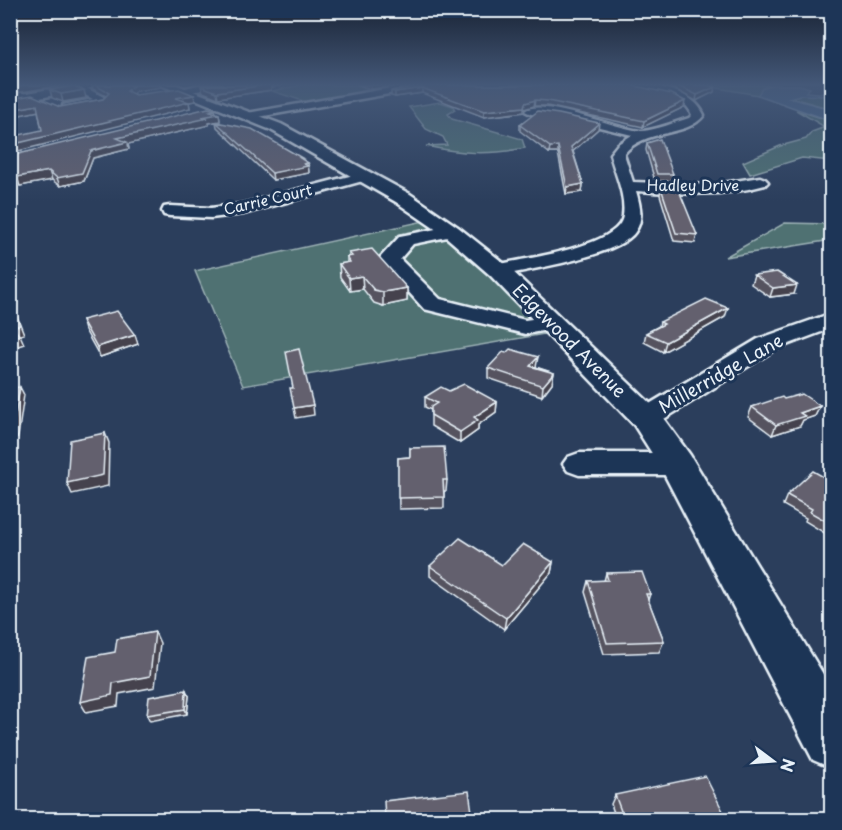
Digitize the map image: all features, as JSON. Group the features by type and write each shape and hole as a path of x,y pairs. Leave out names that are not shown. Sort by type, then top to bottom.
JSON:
{"main road":[{"name":"Edgewood Avenue","path":"267,124 403,198 451,231 498,270 646,418 677,464 831,741"}],"street":[{"path":"599,124 646,135"},
{"path":"498,270 552,259 606,243 626,231 632,220 632,208 617,154 630,140 684,124"},
{"name":"Carrie Court","path":"170,211 212,213 243,209 365,176"},
{"name":"Hadley Drive","path":"626,186 701,189 742,187 760,182"},
{"path":"451,231 407,240 388,258 432,304 525,327 551,323"},
{"name":"Millerridge Lane","path":"646,418 767,344 831,320"},
{"path":"579,464 677,464"}],"green space":[{"path":"422,124 469,124 522,139 525,148 476,153 452,151 426,146 447,145 443,137 426,129"},
{"path":"819,124 831,124 831,161 802,158 750,174 743,162 780,146 806,139 812,132 825,127"},
{"path":"424,221 466,251 550,333 243,386 195,271"},
{"path":"785,223 831,224 831,240 725,257"}],"building":[{"path":"41,124 99,124 10,145 10,137 42,130"},
{"path":"143,124 182,124 117,138 127,142 91,151 82,173 57,178 49,171 17,177 10,174 10,156"},
{"path":"218,124 252,129 308,163 304,164 308,166 272,173"},
{"path":"598,124 571,147 583,184 567,187 558,146 550,147 520,125"},
{"path":"660,139 673,174 657,174 647,143"},
{"path":"661,188 678,188 697,235 676,233"},
{"path":"372,249 407,288 383,292 374,290 362,276 349,278 339,264 350,262 347,257 352,256 349,253"},
{"path":"777,272 797,285 773,288 754,275"},
{"path":"706,299 728,308 666,342 646,333 664,324 660,322"},
{"path":"15,311 20,325 13,327 19,335 10,338 10,312"},
{"path":"117,311 135,335 97,347 82,320"},
{"path":"299,349 313,405 294,408 290,388 293,388 286,352"},
{"path":"510,349 538,357 530,366 554,373 543,386 488,368 503,352 506,353"},
{"path":"464,384 497,402 474,417 478,420 460,432 431,415 431,407 437,403 425,397 441,387 449,391"},
{"path":"20,387 13,428 10,429 10,388"},
{"path":"802,394 820,406 800,413 805,416 776,425 752,407 782,397 784,399"},
{"path":"105,433 103,475 67,483 70,440"},
{"path":"444,447 447,480 443,480 444,497 398,498 398,458 410,457 410,448"},
{"path":"813,471 831,481 826,485 831,488 831,524 810,512 812,509 787,495"},
{"path":"460,538 502,565 523,544 553,562 506,618 430,566"},
{"path":"642,572 650,594 646,594 664,641 607,643 588,581 608,580 606,573"},
{"path":"155,632 150,676 113,683 112,695 80,702 88,657 115,652 117,639"},
{"path":"186,690 185,709 147,715 149,697"},
{"path":"705,776 727,819 624,819 615,795"},
{"path":"469,791 473,819 385,819 384,801"}]}
